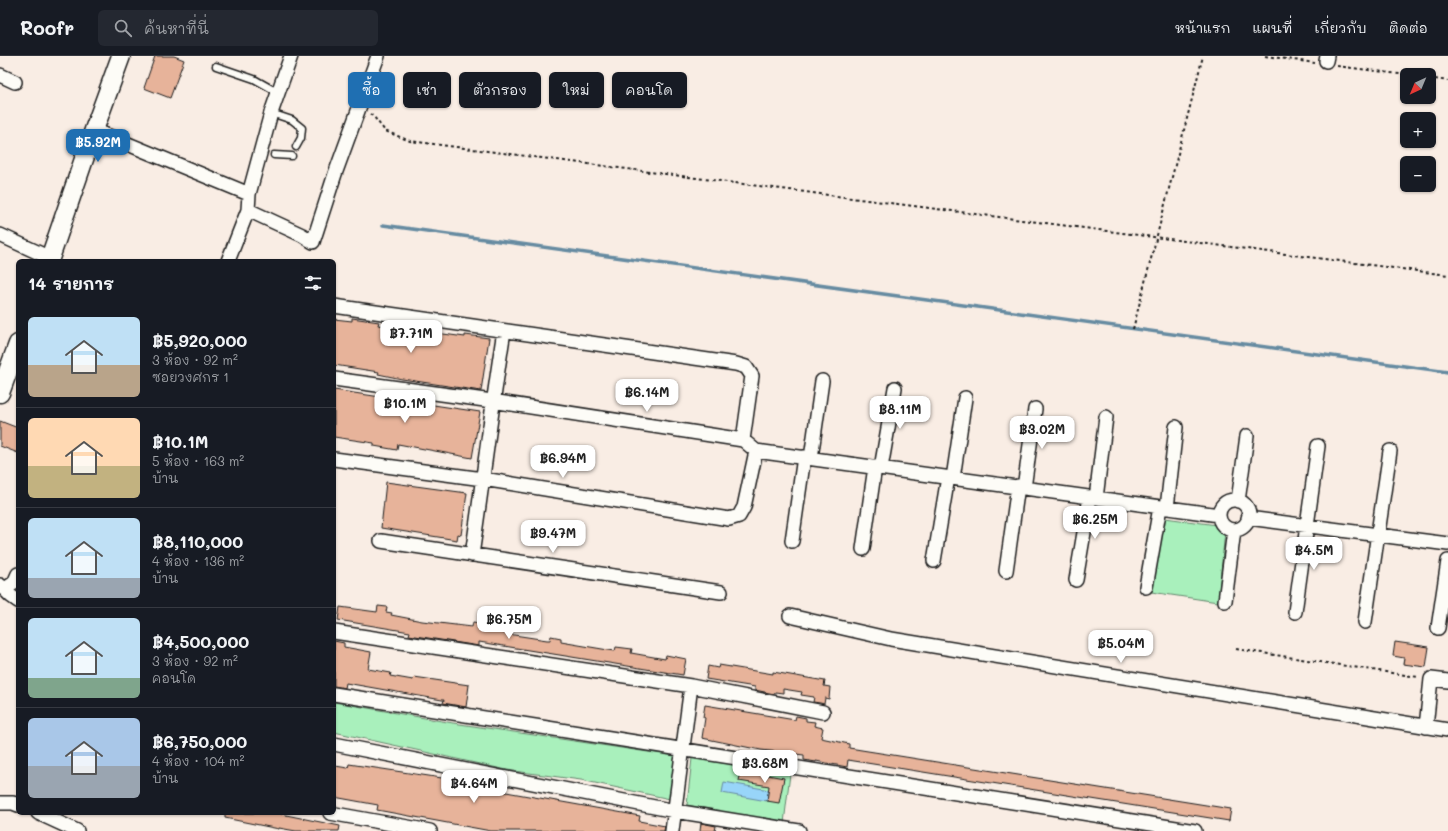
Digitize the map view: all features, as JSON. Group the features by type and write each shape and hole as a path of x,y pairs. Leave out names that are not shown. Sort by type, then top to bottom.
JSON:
{"street":[{"path":"49,259 121,56"},
{"path":"229,259 248,210 249,194 271,113 291,56"},
{"path":"372,72 378,56"},
{"path":"0,75 15,82"},
{"path":"248,210 302,235 313,242 335,174 359,108"},
{"path":"94,130 249,194"},
{"path":"0,235 47,259"},
{"path":"336,306 736,364 746,367 752,376 743,440"},
{"path":"472,555 492,401 504,331"},
{"path":"0,393 16,349"},
{"path":"336,379 492,401 743,440 756,451 1219,515"},
{"path":"792,541 822,381"},
{"path":"863,549 895,388"},
{"path":"934,561 965,398"},
{"path":"1006,571 1035,409"},
{"path":"1076,580 1093,498 1106,417"},
{"path":"1146,587 1164,507 1176,428"},
{"path":"1238,501 1247,436"},
{"path":"1295,612 1318,446"},
{"path":"336,459 483,479 729,519 739,516 744,507 756,451"},
{"path":"1365,622 1390,451"},
{"path":"1230,501 1238,501 1244,504 1247,508 1248,518 1243,527 1234,530 1225,527 1219,520 1219,515 1222,506 1226,503 1230,501"},
{"path":"1248,518 1448,544"},
{"path":"1225,601 1234,530"},
{"path":"381,541 721,592"},
{"path":"1438,628 1448,561"},
{"path":"7,593 16,578"},
{"path":"790,616 891,639 1448,730"},
{"path":"336,632 691,686 823,712"},
{"path":"1426,727 1432,679 1448,681"},
{"path":"672,831 691,686"},
{"path":"336,694 1195,831"},
{"path":"336,744 675,811 799,831"},
{"path":"0,803 16,804"},
{"path":"336,814 430,831"},
{"path":"42,815 77,831"}],"lane":[{"path":"216,66 254,79 279,93"},
{"path":"271,113 292,120 302,128 301,138 296,147"},
{"path":"274,155 292,156"}],"path":[{"path":"1133,329 1203,56"},
{"path":"1436,79 1448,81"},
{"path":"359,108 374,117 385,131 410,140 1448,275"},
{"path":"1236,649 1432,679"}],"green space":[{"path":"1165,518 1217,525 1225,531 1218,602 1151,592"},
{"path":"336,702 453,723 675,756 670,799 581,780 507,770 336,732"},
{"path":"692,758 790,774 784,823 687,805"}],"water":[{"path":"724,782 769,790 767,801 722,793"}],"building":[{"path":"155,56 174,56 184,60 170,98 144,88"},
{"path":"352,318 379,322 378,325 465,337 465,335 489,338 481,391 402,379 378,374 379,372 336,365 336,319 352,321"},
{"path":"336,390 480,412 472,458 398,444 397,450 374,446 374,443 336,437"},
{"path":"0,421 16,427 16,452 0,446"},
{"path":"386,482 467,493 461,535 458,534 457,540 381,528"},
{"path":"378,606 387,607 386,612 392,613 391,615 422,621 472,627 473,622 485,624 484,629 514,635 547,640 550,640 551,636 561,638 561,642 615,651 616,647 632,649 631,653 665,659 666,655 686,659 683,675 479,642 479,646 409,635 410,632 338,620 340,607 377,612"},
{"path":"336,641 344,643 344,647 371,652 368,669 391,673 390,676 413,680 414,677 469,685 466,707 443,703 444,700 346,683 345,688 336,686"},
{"path":"1395,642 1429,647 1426,667 1403,664 1404,658 1393,656"},
{"path":"719,665 825,681 824,686 830,687 829,699 825,698 824,704 813,702 814,697 801,695 802,692 783,689 783,693 775,692 774,694 755,690 755,687 706,679 708,666 718,668"},
{"path":"705,705 795,720 796,716 806,718 806,721 815,722 814,726 823,728 821,738 849,744 849,748 1231,809 1229,821 848,760 847,767 804,760 804,755 761,750 702,738"},
{"path":"349,764 495,786 495,790 640,816 639,821 665,826 664,831 491,831 377,810 378,805 336,797 336,766 348,768"},
{"path":"741,770 784,778 779,803 767,801 769,786 739,781"},
{"path":"225,815 286,815 340,826 339,831 296,831 225,818"},
{"path":"701,823 716,826 715,831 700,831"}],"waterway":[{"path":"383,225 1448,372"}]}
